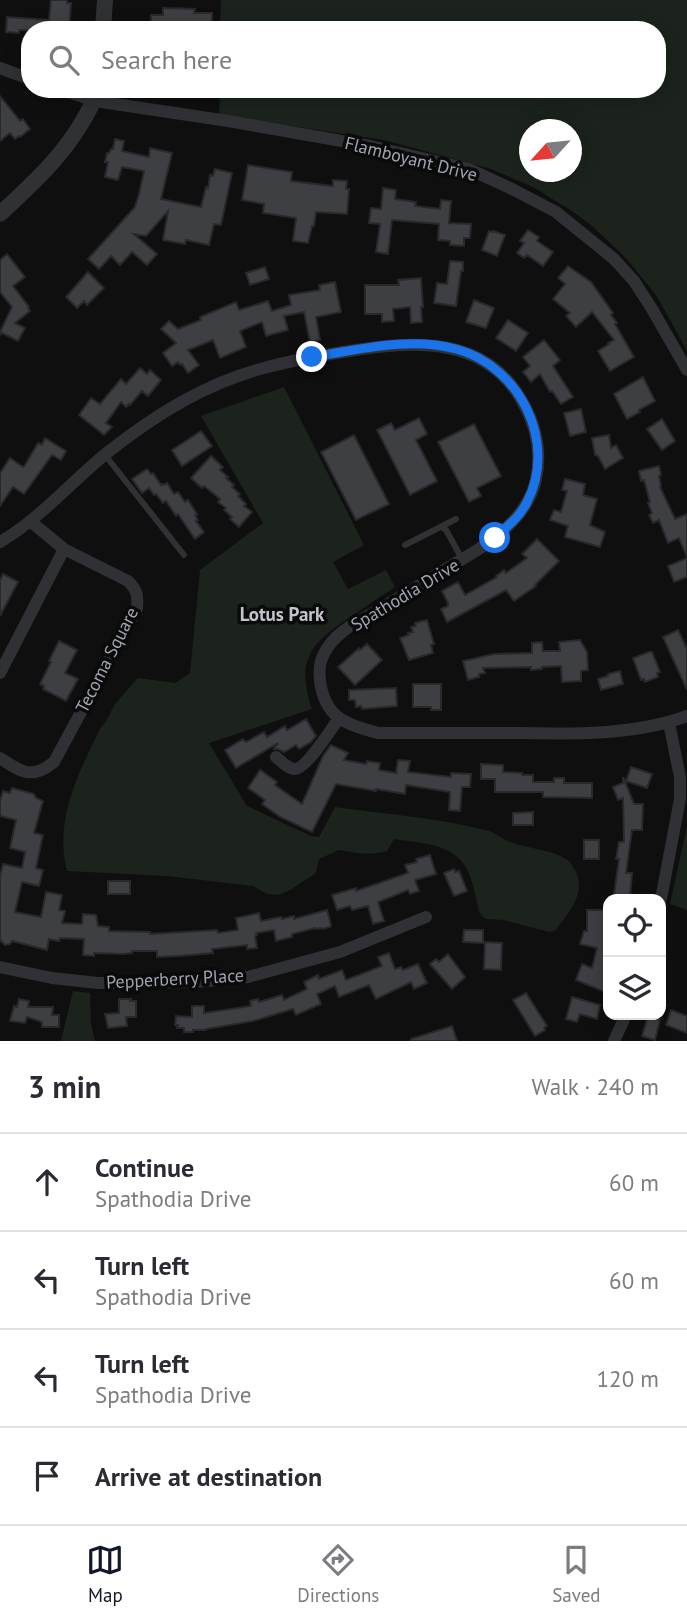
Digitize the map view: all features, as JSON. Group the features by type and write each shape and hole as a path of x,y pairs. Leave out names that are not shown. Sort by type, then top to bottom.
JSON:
{"street":[{"path":"104,21 105,0"},
{"path":"0,68 21,76"},
{"path":"0,214 69,145 93,98"},
{"name":"Flamboyant Drive","path":"110,98 370,146 469,169 514,190 555,212 614,259 634,281 687,370"},
{"name":"Spathodia Drive","path":"0,542 30,521 105,455 161,413 213,386 255,370 312,357 390,345 426,345 453,348 468,353 503,376 519,394 531,416 539,460 535,482 527,504 513,522 495,538 361,620 332,641 323,654 319,668 325,702 339,718"},
{"path":"0,673 64,549 30,521"},
{"name":"Tecoma Square","path":"0,758 17,770 30,773 46,768 54,762 137,608 138,596 128,581 64,549"},
{"path":"276,757 291,769 301,767 339,718 378,733 555,734 636,730 687,716"},
{"path":"662,894 680,799 680,777 669,723"},
{"name":"Pepperberry Place","path":"0,967 52,978 98,983 196,982 248,977 340,952 426,917"},
{"path":"614,1041 624,1020"}],"lane":[{"path":"105,455 184,555"},
{"path":"405,544 456,519"},
{"path":"441,527 446,530 462,559"}],"shaded area":[{"path":"221,0 687,0 687,351 656,295 626,258 572,211 521,182 582,182 582,119 519,119 519,181 491,169 384,140 219,115 220,98 666,98 666,21 220,21"},
{"path":"284,387 364,545 333,562 348,589 386,570 395,587 335,627 315,646 306,666 305,678 312,709 209,743 247,806 311,836 319,837 335,807 489,831 513,843 561,856 572,865 579,883 576,900 555,931 486,919 479,911 469,874 456,856 437,846 394,839 387,851 381,853 339,850 319,859 316,873 279,895 267,894 253,886 167,876 67,871 64,833 70,797 100,729 115,704 138,678 175,683 190,673 200,570 263,523 201,416"},
{"path":"687,826 687,910 670,904"},
{"path":"73,991 90,993 91,1024 95,1041 61,1041"}],"building":[{"path":"51,0 67,0 67,3 71,3 70,21 21,21 19,33 6,32 7,17 49,20"},
{"path":"163,8 195,9 194,13 212,13 212,21 151,21 151,15 163,15"},
{"path":"0,96 30,129 20,137 15,139 10,133 0,141"},
{"path":"115,139 124,141 122,151 149,157 150,148 172,153 161,199 201,207 210,175 213,176 215,169 232,173 221,225 214,224 209,245 186,240 185,244 163,240 168,211 146,236 134,234 157,254 147,265 132,252 120,265 111,256 99,269 88,259 135,207 139,194 144,171 122,167 118,180 105,177 107,153 113,149"},
{"path":"248,165 292,172 291,181 333,186 333,180 347,181 347,214 316,212 308,243 293,241 296,218 263,213 264,204 242,200"},
{"path":"383,188 396,190 395,199 416,202 415,206 440,209 441,200 451,201 449,223 471,224 470,238 464,238 464,246 450,245 450,241 438,240 439,224 392,220 388,254 376,252 380,224 369,223 371,208 381,209"},
{"path":"528,230 539,237 537,241 553,252 543,266 527,255 524,258 517,253 524,243 520,241"},
{"path":"489,231 505,235 497,256 482,250"},
{"path":"7,254 25,277 13,286 30,311 15,323 25,328 18,341 2,333 0,335 12,307 0,292 0,260"},
{"path":"450,261 463,262 456,306 434,303 437,283 447,284"},
{"path":"568,266 591,282 613,313 611,315 617,323 615,324 634,357 610,371 598,351 614,340 592,312 576,327 566,316 570,313 553,299 565,284 558,278"},
{"path":"265,267 269,279 250,285 246,273"},
{"path":"88,272 104,288 87,305 84,301 77,308 66,297"},
{"path":"421,278 422,322 411,323 410,307 393,309 394,321 382,322 382,314 365,314 365,285 399,285 398,280"},
{"path":"335,282 341,312 316,317 320,340 310,342 304,312 284,316 288,330 266,336 262,322 240,331 246,347 220,358 213,340 188,350 199,365 188,373 178,362 172,366 163,353 176,343 161,329 169,321 178,329 236,302 239,310 268,301 272,311 291,305 289,295 320,290 319,285"},
{"path":"474,300 494,308 486,328 466,322"},
{"path":"508,320 528,333 516,351 496,338"},
{"path":"544,340 560,360 553,366 573,397 561,404 552,391 550,392 540,374 531,382 523,372 530,366 523,357"},
{"path":"140,368 147,374 150,370 161,380 148,396 142,391 130,405 126,407 121,402 106,423 112,427 104,435 79,415 91,398 100,404 121,379 126,384"},
{"path":"643,377 655,401 627,419 614,394"},
{"path":"581,409 586,432 570,436 564,413"},
{"path":"419,418 427,434 416,440 437,481 410,495 377,430 391,423 395,430"},
{"path":"662,419 675,441 662,450 647,429"},
{"path":"474,424 501,476 477,488 481,496 469,502 438,442"},
{"path":"201,431 212,446 182,466 172,450"},
{"path":"354,435 389,504 356,520 321,452"},
{"path":"609,435 611,448 616,445 623,458 605,469 595,455 592,438"},
{"path":"45,438 66,451 61,460 52,455 24,494 13,487 0,506 0,473 10,458 23,467 38,443 42,445"},
{"path":"211,456 223,467 220,470 240,494 238,496 246,504 244,506 252,512 239,527 230,519 232,517 224,510 226,508 218,502 220,499 191,478"},
{"path":"659,466 660,487 675,519 687,514 687,557 679,538 668,543 659,520 653,523 649,515 652,513 648,503 650,502 639,471"},
{"path":"147,469 161,485 167,483 174,494 178,492 185,502 188,500 197,514 196,521 204,532 195,539 166,501 163,503 149,488 142,493 132,479"},
{"path":"565,479 585,484 583,495 597,499 590,525 605,532 600,547 565,537 568,526 550,520 554,510 561,512 567,491 562,490"},
{"path":"537,539 559,561 536,586 514,601 506,590 447,622 441,609 448,606 448,603 442,591 458,582 465,595 497,577 504,570 506,573 527,558 522,554"},
{"path":"687,558 687,577 674,582 668,566"},
{"path":"3,574 18,582 0,616 0,580"},
{"path":"427,620 434,644 431,645 433,653 409,660 400,638 413,632 411,627 416,626 415,623"},
{"path":"678,630 687,649 687,690 663,637"},
{"path":"580,640 587,652 588,670 581,671 581,681 562,682 561,666 531,670 531,667 483,668 485,673 468,680 463,661 494,654 532,653 532,643 542,642 543,651 560,651 559,642"},
{"path":"59,641 77,650 65,673 78,679 66,701 43,689 44,686 40,684"},
{"path":"367,644 382,660 355,685 338,667"},
{"path":"652,652 660,672 657,673 658,677 645,682 644,679 641,680 633,658"},
{"path":"620,671 623,684 601,690 598,679"},
{"path":"413,684 441,684 441,710 413,707"},
{"path":"396,688 397,706 362,709 361,706 356,707 355,700 349,700 349,690"},
{"path":"306,719 316,736 299,749 296,745 284,752 274,749 278,743 236,768 225,750 243,739 246,742 264,732 267,737 285,726 287,730"},
{"path":"331,745 348,753 344,760 366,764 367,761 380,763 379,770 396,773 398,760 410,761 408,772 451,777 451,773 471,774 470,787 462,787 460,811 449,810 450,792 406,785 405,794 336,784 312,832 280,817 262,804 265,800 248,788 260,770 277,782 275,785 302,804 323,756"},
{"path":"481,764 503,765 503,772 533,775 533,782 554,782 554,778 564,778 564,783 592,783 592,798 543,797 543,792 495,792 495,779 481,779"},
{"path":"631,767 652,774 647,788 626,781"},
{"path":"623,777 634,804 643,804 642,830 632,830 626,873 632,873 630,894 614,894 619,842 624,842 623,798 618,800 613,787 623,783"},
{"path":"12,788 34,794 43,801 34,833 43,835 36,868 43,870 39,886 22,882 15,912 41,917 46,892 62,895 59,910 65,911 62,923 82,924 83,914 96,915 98,926 109,927 109,931 150,934 217,930 218,933 238,930 236,918 259,913 261,921 294,916 294,919 327,910 331,925 292,934 292,937 276,941 274,930 256,933 257,948 247,949 247,945 212,949 213,953 178,956 157,957 157,951 83,955 84,939 49,939 47,950 12,941 5,945 0,940 0,876 3,864 22,868 25,852 10,848 16,820 0,816 3,791 10,793"},
{"path":"533,812 533,825 513,825 513,813"},
{"path":"584,840 599,840 599,859 584,859"},
{"path":"430,855 436,874 415,880 419,891 410,894 408,890 378,902 384,921 373,924 368,906 352,910 350,906 337,910 332,895 356,888 356,891 408,873 405,865"},
{"path":"454,869 455,872 459,871 467,891 454,896 444,873"},
{"path":"108,881 130,881 130,894 108,894"},
{"path":"587,910 603,910 603,991 576,980 582,964 592,968 597,948 580,944 584,931 587,931"},
{"path":"464,930 483,930 483,943 463,942"},
{"path":"485,942 502,943 501,970 484,969"},
{"path":"389,953 395,969 401,967 403,970 418,964 427,983 414,989 411,982 376,999 369,985 339,997 335,986 317,994 321,1004 296,1015 293,1009 253,1021 193,1032 184,1032 184,1028 177,1028 178,1025 175,1025 176,1016 192,1017 192,1006 204,1006 204,1013 251,1006 250,1001 258,999 259,1002 282,995 284,1000 307,989 304,982 318,975 319,979 342,970 346,980 382,966 378,957"},
{"path":"448,954 465,977 452,989 430,964 436,959 439,962"},
{"path":"526,993 547,1026 535,1036 513,1000"},
{"path":"572,997 600,1005 597,1019 580,1014 577,1022 566,1019"},
{"path":"19,999 29,1001 28,1007 53,1007 52,1015 59,1015 59,1027 42,1027 42,1022 27,1017 25,1023 10,1021"},
{"path":"119,999 136,1001 136,1017 126,1017 127,1026 108,1028 105,1014 119,1013"},
{"path":"671,1010 687,1016 687,1033 666,1025"},
{"path":"647,1020 660,1020 655,1040 642,1036"},
{"path":"452,1026 457,1041 411,1041 411,1039"}],"district":[{"name":"Lotus Park","path":"282,614"}],"route":[{"path":"312,357 390,345 426,345 453,348 468,353 503,376 519,394 531,416 539,460 527,504 513,522 495,538"}]}
